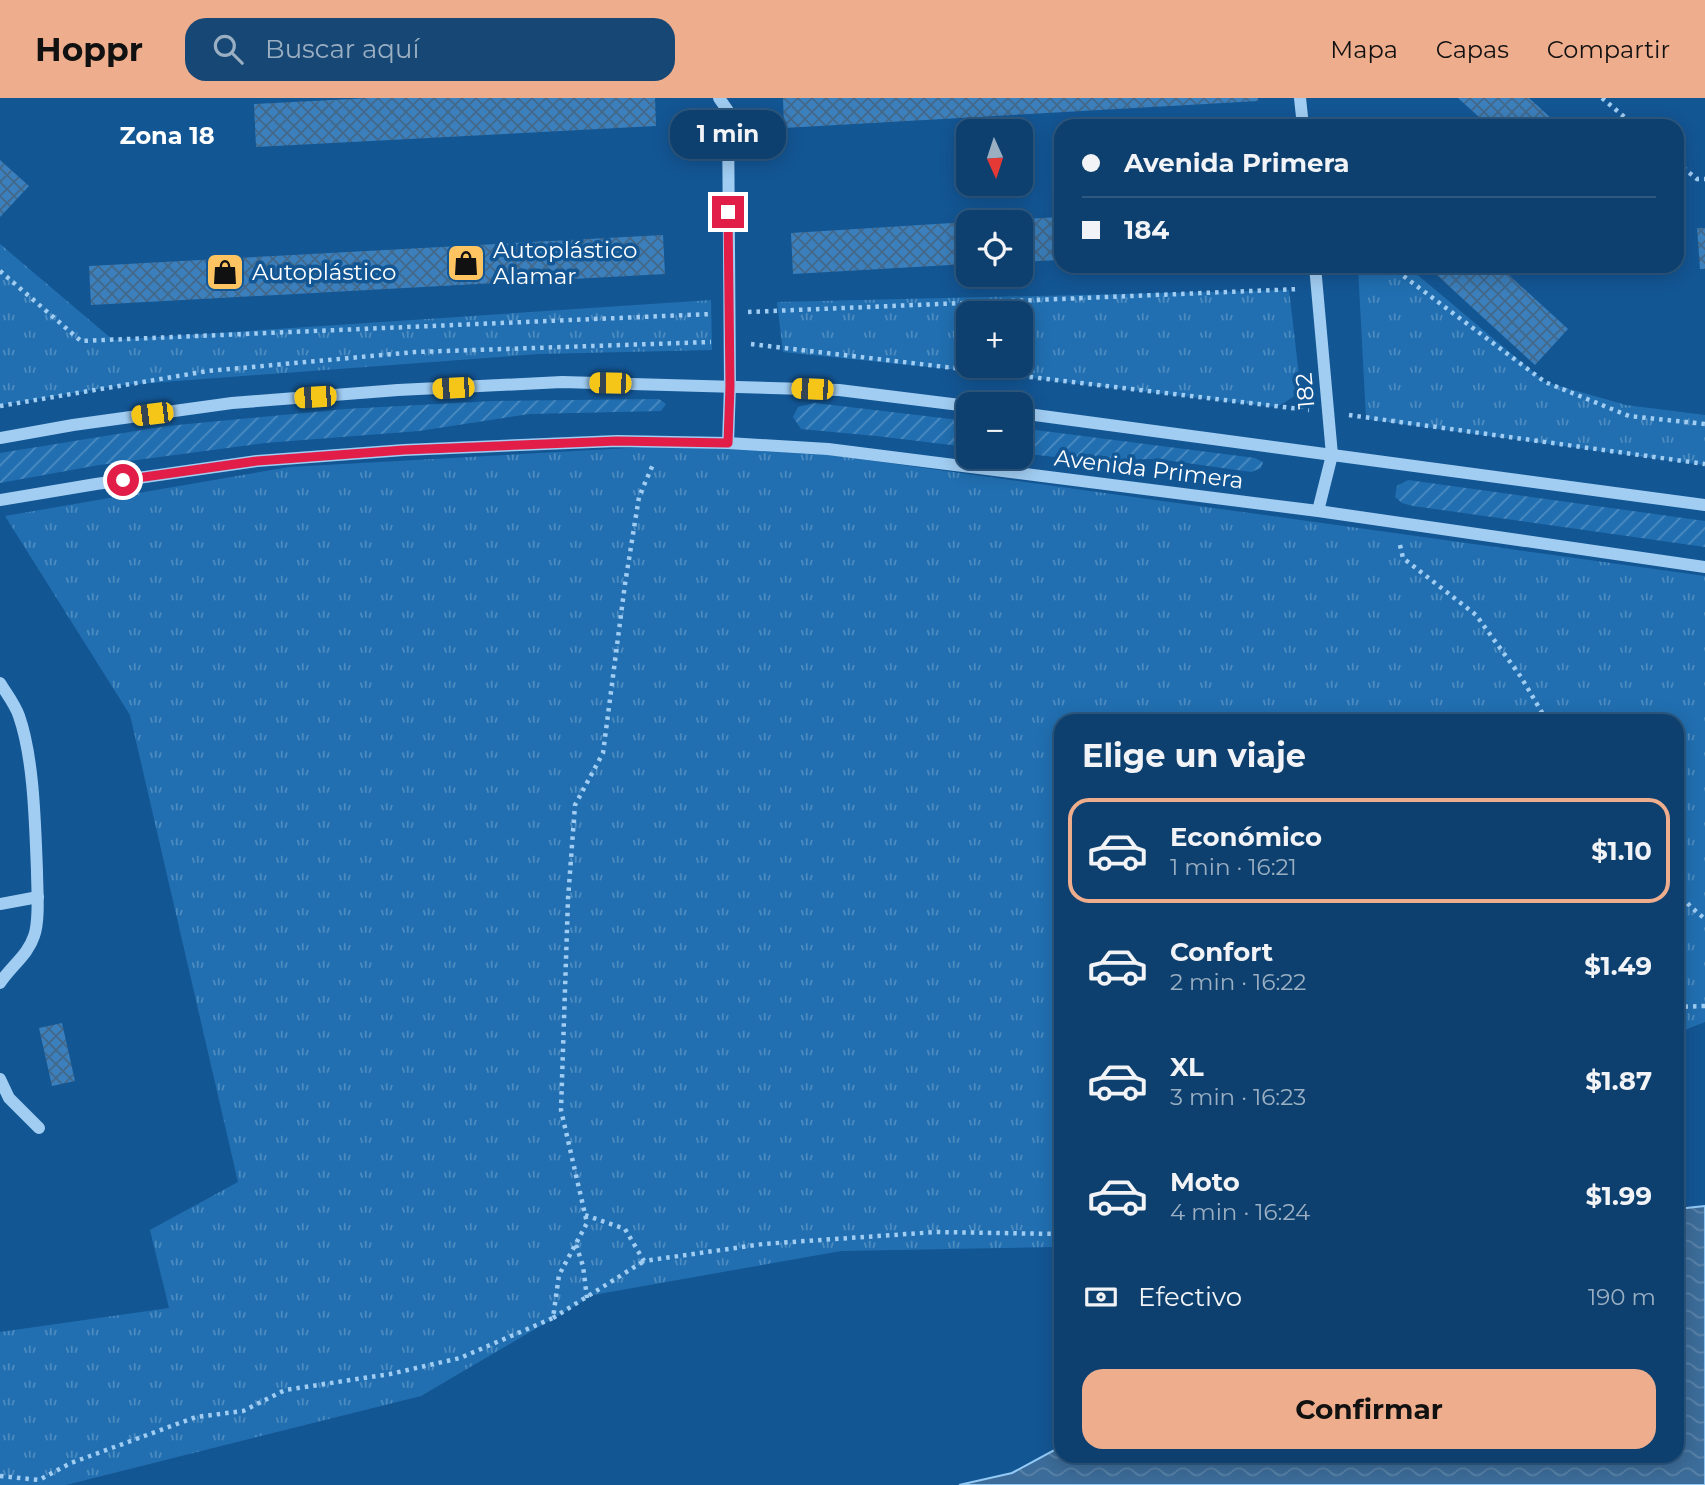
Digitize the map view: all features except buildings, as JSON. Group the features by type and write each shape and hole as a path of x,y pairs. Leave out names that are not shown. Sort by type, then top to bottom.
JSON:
{"street":[{"path":"719,98 728,111 728,443"},
{"path":"1300,98 1302,119"},
{"name":"182","path":"1316,273 1332,455 1318,511"},
{"path":"0,438 232,403 398,390 562,382 839,390 956,405"},
{"name":"Avenida Primera","path":"1033,415 1705,505"},
{"name":"Avenida Primera","path":"0,500 257,461 404,450 617,441 728,443 828,449 1318,511 1705,567"},
{"path":"0,683 19,714 29,759 38,897 36,933 27,952 0,983"},
{"path":"0,904 38,897"},
{"path":"0,1079 9,1098 39,1128"}],"path":[{"path":"1602,98 1627,119"},
{"path":"1684,168 1697,179 1705,179"},
{"path":"0,271 81,341 1317,288"},
{"path":"1399,273 1545,382 1629,416 1705,424"},
{"path":"553,1318 559,1275 587,1223 561,1110 568,899 575,805 603,753 639,496 662,442"},
{"path":"1394,523 1403,558 1476,615 1521,677 1542,714"},
{"path":"1684,900 1705,919"},
{"path":"1684,1007 1705,1006"},
{"path":"585,1215 625,1229 644,1261"},
{"path":"0,1476 39,1480 71,1463 196,1417 243,1411 285,1390 390,1374 460,1358 553,1318 644,1261 763,1244 936,1231 1054,1234"},
{"path":"575,1244 583,1266 587,1298"}],"green space":[{"path":"0,244 113,340 711,300 712,350 539,354 123,385 0,405"},
{"path":"1358,273 1415,273 1545,382 1626,405 1705,415 1705,465 1366,419"},
{"path":"1289,290 1301,392 1277,407 1030,378 1033,378 1033,301 956,301 956,370 783,352 777,302"},
{"path":"659,399 666,404 661,411 529,414 419,431 265,443 99,465 0,483 0,453 167,426 345,409 493,401"},
{"path":"815,403 956,420 956,446 801,429 793,417 798,407"},
{"path":"1033,430 1255,458 1263,462 1261,468 1251,472 1158,459 1081,460 1033,454"},
{"path":"736,442 1705,576 1705,1022 1684,1030 1684,714 1054,714 1054,1247 841,1251 593,1295 421,1396 66,1485 0,1485 0,1332 169,1308 150,1230 238,1182 130,715 5,516 289,467"},
{"path":"1408,480 1705,521 1705,547 1413,506 1402,503 1395,497 1397,486"}],"water":[{"path":"1705,1206 1705,1485 959,1485 1012,1473 1054,1450 1054,1463 1684,1463 1684,1208"}],"place":[{"name":"Autoplástico Alamar","path":"466,263"},
{"name":"Autoplástico","path":"225,272"}],"district":[{"name":"Zona 18","path":"167,135"}],"route":[{"path":"123,480 257,461 404,450 617,441 728,443 728,212"}]}
